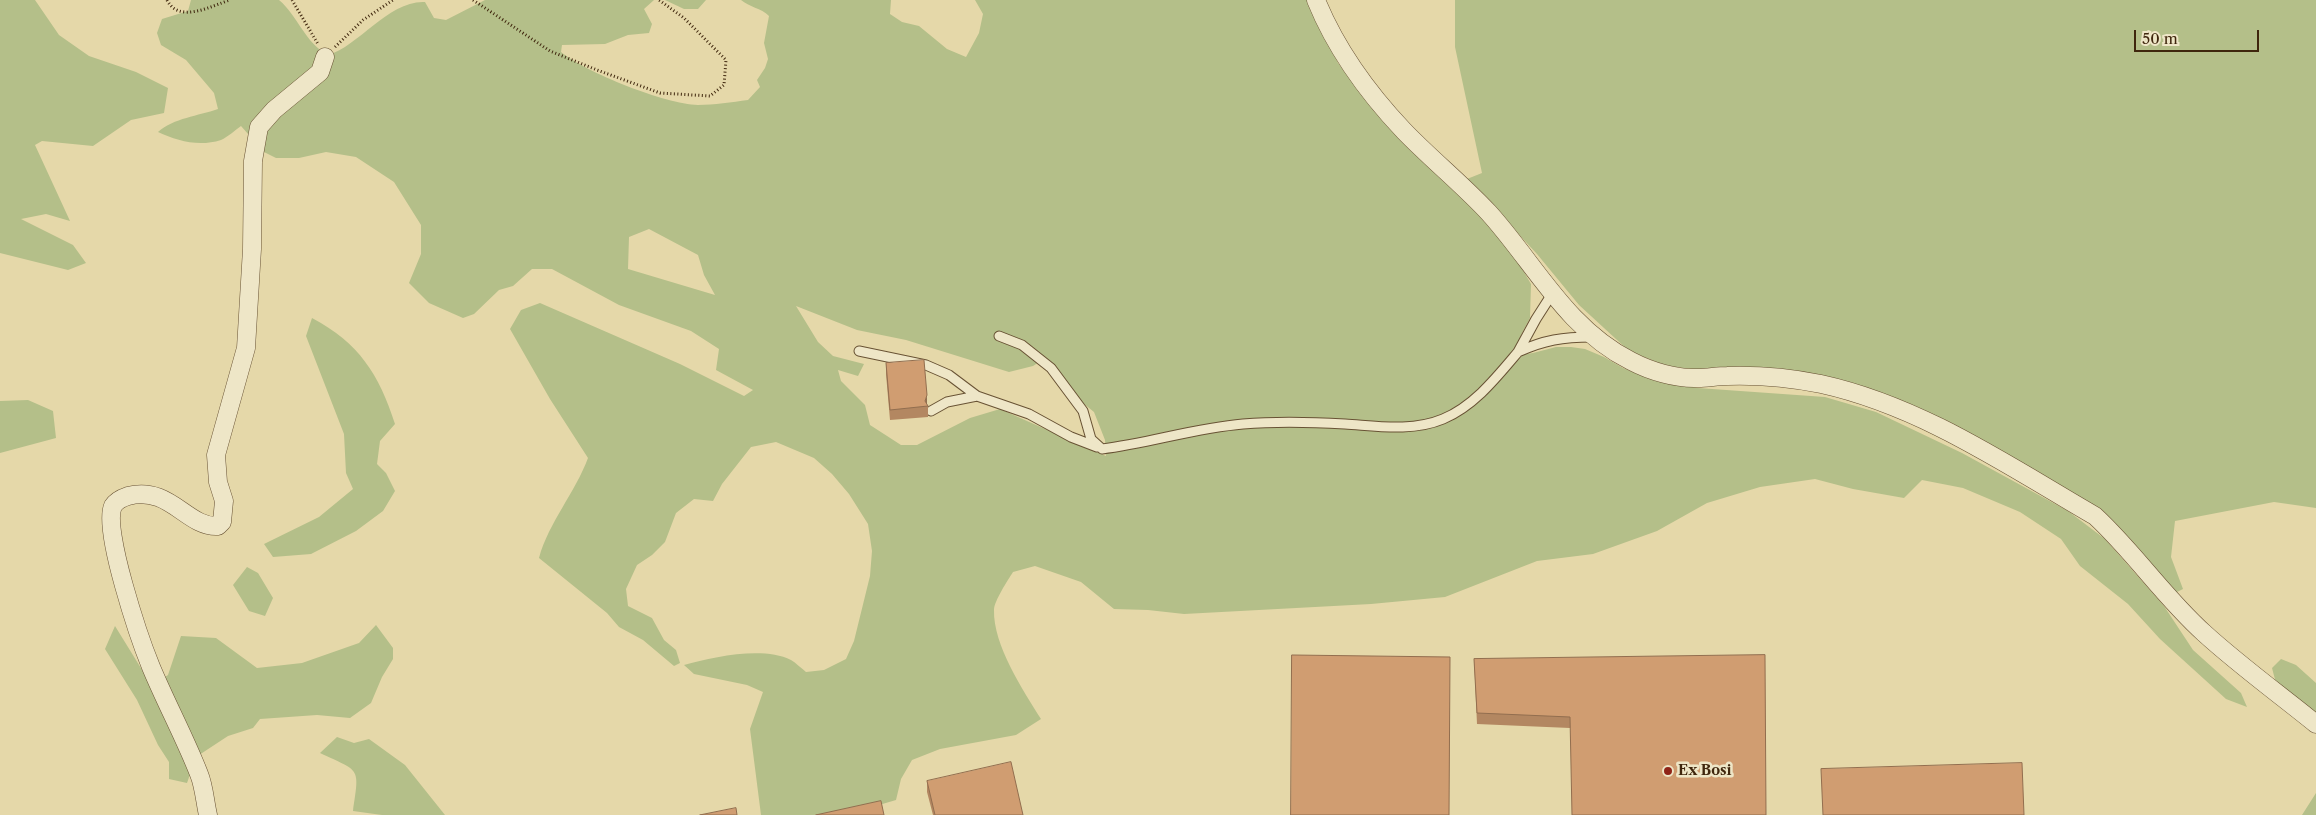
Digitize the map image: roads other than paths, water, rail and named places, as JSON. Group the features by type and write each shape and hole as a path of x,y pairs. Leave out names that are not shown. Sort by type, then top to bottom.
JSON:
{"street":[{"path":"1316,0 1346,60 1403,130 1488,213 1552,294 1592,336 1632,362 1660,372 1696,379 1727,376 1766,377 1819,384 1872,397 1930,422 2095,516 2117,536 2160,589 2204,633 2316,724"},
{"path":"208,815 200,776 151,666 119,566 112,535 112,508 117,501 127,496 141,494 155,496 168,502 208,527 218,526 222,522 224,501 218,482 216,455 246,348 252,249 253,161 259,127 274,110 320,72 325,57"}],"lane":[{"path":"859,351 926,365 949,376 977,396 1029,414 1071,438 1102,449 1202,429 1244,424 1289,421 1398,427 1421,426 1443,419 1468,404 1491,384 1518,352 1552,294"},
{"path":"999,336 1022,345 1051,368 1083,411 1091,439 1102,449"},
{"path":"1518,352 1539,342 1564,337 1592,336"},
{"path":"931,410 947,402 977,396"}],"place":[{"name":"Ex Bosi","path":"1668,771"}]}
